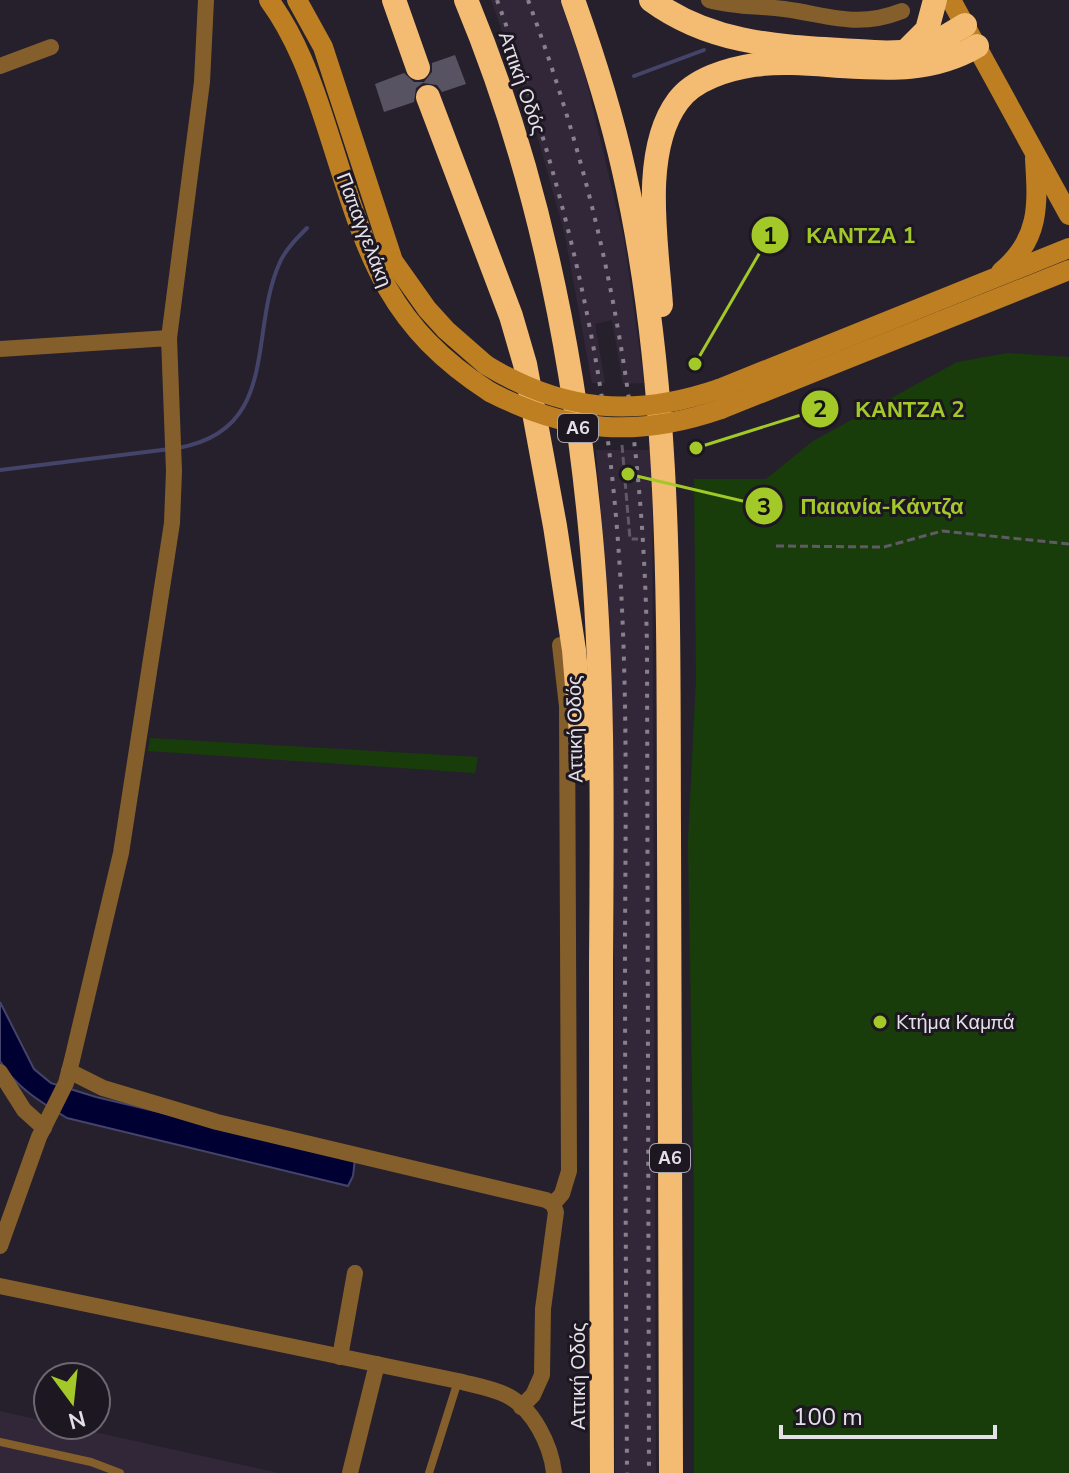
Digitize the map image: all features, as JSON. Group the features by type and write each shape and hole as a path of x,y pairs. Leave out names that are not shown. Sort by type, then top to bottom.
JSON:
{"highway":[{"path":"394,0 418,68"},
{"name":"Αττική Οδός","path":"466,0 502,95 549,259 572,394 591,539 602,870 602,1473"},
{"name":"Α6","path":"573,0 593,59 624,172 653,348 662,451 668,604 671,1473"},
{"path":"651,0 689,24 750,43 902,51 971,36"},
{"path":"902,51 915,45 927,30 935,0"},
{"path":"662,451 662,328 655,178 659,145 678,100 708,79 751,65 903,69 952,59 971,36"},
{"path":"428,97 511,316 525,364 555,526 577,678 584,779 602,870"}],"street":[{"path":"0,1246 13,1206 67,1077 122,845 172,523 174,471 169,338 202,82 206,0"},
{"name":"Παπαγγελάκη","path":"269,0 298,49 361,232 387,291 425,342 448,363 490,392 549,418 571,424 620,429 675,423 720,399 1069,248"},
{"name":"Παπαγγελάκη","path":"297,0 323,47 393,261 436,320 465,349 486,365 533,390 595,406 720,399 1069,270"},
{"path":"709,0 846,21 883,18 902,11"},
{"path":"951,0 1069,215"},
{"path":"0,66 51,47"},
{"path":"990,280 1014,260 1032,230 1037,195 1035,151"},
{"path":"1050,180 1069,194"},
{"path":"0,349 169,338"},
{"path":"553,1204 562,1194 569,1171 567,706 560,645"},
{"path":"0,1072 24,1110 47,1122"},
{"path":"67,1077 217,1122 553,1204 556,1212 543,1309 542,1375 533,1395 521,1407"},
{"path":"340,1357 355,1273"},
{"path":"0,1286 458,1381 508,1395 543,1435 554,1473"},
{"path":"350,1473 377,1364"}],"lane":[{"path":"429,1473 458,1381"},
{"path":"0,1442 91,1462 120,1473"}],"path":[{"path":"620,429 630,539"},
{"path":"776,546 884,547 942,531 1069,544"},
{"path":"622,540 638,539"}],"shaded area":[{"path":"491,0 560,0 583,67 624,239 644,383 623,384 612,320 595,324 605,383 592,383 565,236 530,109"},
{"path":"596,450 652,450 656,1473 615,1473 614,765 609,610"},
{"path":"0,1002 34,1069 51,1083 96,1097 355,1159 348,1186 67,1118 21,1087 0,1061"},
{"path":"0,1411 32,1418 32,1441 112,1441 112,1436 279,1473 0,1473"}],"green space":[{"name":"Kτήμα Καμπά","path":"1008,353 1069,357 1069,1473 694,1473 694,1202 688,842 696,680 694,479 766,479 813,441 957,362"},
{"path":"150,738 478,757 475,773 148,751"}],"building":[{"path":"455,55 466,84 442,92 437,85 423,83 416,88 414,102 384,112 375,84 404,73 414,82 424,82 432,72 432,63"}],"waterway":[{"path":"634,76 704,50"},
{"path":"178,448 211,438 233,421 247,400 256,374 271,289 280,262 307,228"},
{"path":"0,470 170,449"}],"railway":[{"path":"497,0 548,155 575,259 597,366 613,483 622,612 625,741 627,1473"},
{"path":"528,0 580,160 600,240 629,401 638,483 647,651 649,1473"}],"place":[{"name":"ΚΑΝΤΖΑ 1","path":"695,364"},
{"name":"ΚΑΝΤΖΑ 2","path":"696,448"},
{"name":"Παιανία-Κάντζα","path":"628,474"},
{"name":"Kτήμα Καμπά","path":"880,1022"}]}
